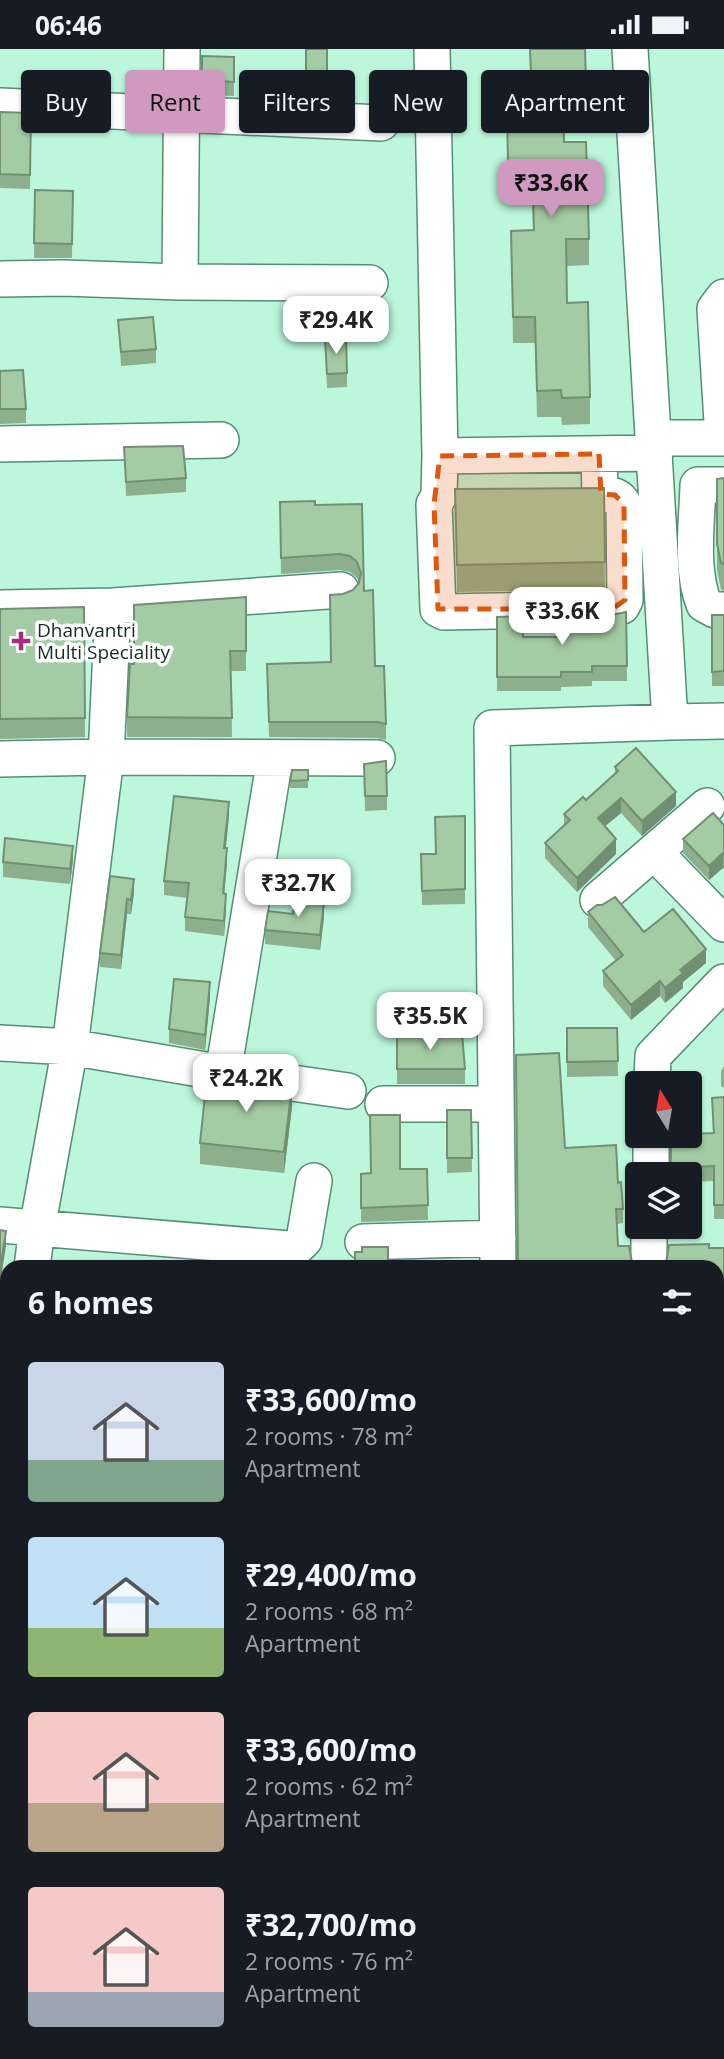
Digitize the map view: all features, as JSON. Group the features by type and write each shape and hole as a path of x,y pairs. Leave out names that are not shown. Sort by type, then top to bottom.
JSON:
{"street":[{"path":"181,49 181,70"},
{"path":"432,49 440,456 452,496 433,504 438,609 444,612 612,609 622,606 625,600 624,505 615,495 587,495 599,454"},
{"path":"630,49 670,722"},
{"path":"0,106 125,112"},
{"path":"225,117 369,123"},
{"path":"180,282 182,133"},
{"path":"0,279 370,283"},
{"path":"724,297 715,309 718,430 711,485 696,556 698,590 704,604 715,610 724,610"},
{"path":"440,456 599,454 654,446 718,430"},
{"path":"0,445 221,440"},
{"path":"0,608 113,606 341,590"},
{"path":"33,1260 70,1047 106,757 113,606"},
{"path":"363,1242 498,1253 492,728 724,721"},
{"path":"223,1073 275,758"},
{"path":"0,759 377,758"},
{"path":"598,900 707,806"},
{"path":"654,852 724,924"},
{"path":"652,1071 653,1056 724,982"},
{"path":"0,1043 70,1047 348,1091"},
{"path":"383,1104 496,1104"},
{"path":"0,1225 290,1249 304,1240 314,1181"},
{"path":"649,1239 649,1260"}],"highlighted area":[{"path":"599,454 601,494 615,495 624,505 625,600 612,609 438,609 434,504 440,456"}],"building":[{"path":"306,49 327,49 327,70 306,70"},
{"path":"530,49 585,49 586,70 531,70"},
{"path":"202,56 234,57 234,82 225,81 225,70 202,70"},
{"path":"0,112 21,113 21,133 31,133 30,175 0,174"},
{"path":"507,133 564,133 564,142 586,142 589,239 566,239 567,303 588,302 590,397 562,398 561,390 537,391 535,317 513,317 511,231 534,230 532,160 508,160"},
{"path":"35,190 73,191 72,244 34,243"},
{"path":"153,317 156,349 121,352 118,320"},
{"path":"346,338 347,373 327,374 325,339"},
{"path":"23,370 26,409 0,409 0,371"},
{"path":"183,446 186,478 126,482 124,447"},
{"path":"724,478 724,564 721,563 717,544 717,479"},
{"path":"604,488 605,562 457,565 455,489"},
{"path":"315,501 315,505 362,504 364,591 373,590 375,666 384,666 386,724 269,722 267,664 331,662 330,595 353,590 359,583 361,573 357,562 350,556 340,554 281,558 280,502"},
{"path":"246,597 246,651 230,651 232,718 127,717 130,664 134,664 134,605"},
{"path":"84,607 85,718 0,719 0,609"},
{"path":"626,612 627,666 592,666 592,672 561,672 561,677 497,677 497,617 523,616 523,637 567,637 566,615 612,615"},
{"path":"712,615 724,615 724,671 712,672"},
{"path":"636,748 676,792 642,821 621,798 598,818 616,839 577,878 545,843 570,820 564,814 583,797 586,800 618,771 615,767"},
{"path":"386,761 387,796 365,796 364,764"},
{"path":"292,770 308,770 308,780 290,781"},
{"path":"174,796 229,802 224,848 227,848 223,893 226,894 224,921 185,917 189,883 164,881"},
{"path":"713,813 724,825 724,855 723,853 709,866 683,839"},
{"path":"465,816 465,889 422,891 421,854 436,854 435,817"},
{"path":"5,838 73,846 70,869 3,862"},
{"path":"110,876 134,879 131,900 127,899 121,955 100,953"},
{"path":"615,897 644,932 673,909 706,949 680,970 683,973 665,988 660,981 631,1005 603,971 623,955 588,912"},
{"path":"295,899 324,902 320,935 265,930 268,911 293,914"},
{"path":"174,979 210,982 205,1035 169,1029"},
{"path":"567,1028 617,1028 618,1061 567,1062"},
{"path":"462,1033 465,1069 397,1069 397,1035"},
{"path":"559,1053 565,1148 616,1145 618,1183 621,1182 623,1209 616,1209 618,1246 629,1246 631,1260 518,1260 516,1055"},
{"path":"207,1077 292,1086 284,1152 200,1143"},
{"path":"724,1097 724,1205 714,1205 714,1166 702,1167 702,1162 670,1162 671,1148 702,1148 702,1134 714,1133 712,1098"},
{"path":"447,1110 471,1110 472,1158 447,1158"},
{"path":"370,1115 400,1115 400,1169 427,1169 428,1205 361,1208 361,1174 371,1173"},
{"path":"0,1230 6,1231 0,1260"},
{"path":"709,1244 709,1248 724,1248 724,1260 666,1260 669,1245"},
{"path":"362,1247 388,1247 388,1260 355,1260 355,1252 362,1252"}],"place":[{"name":"Dhanvantri Multi Speciality","path":"21,641"}]}
